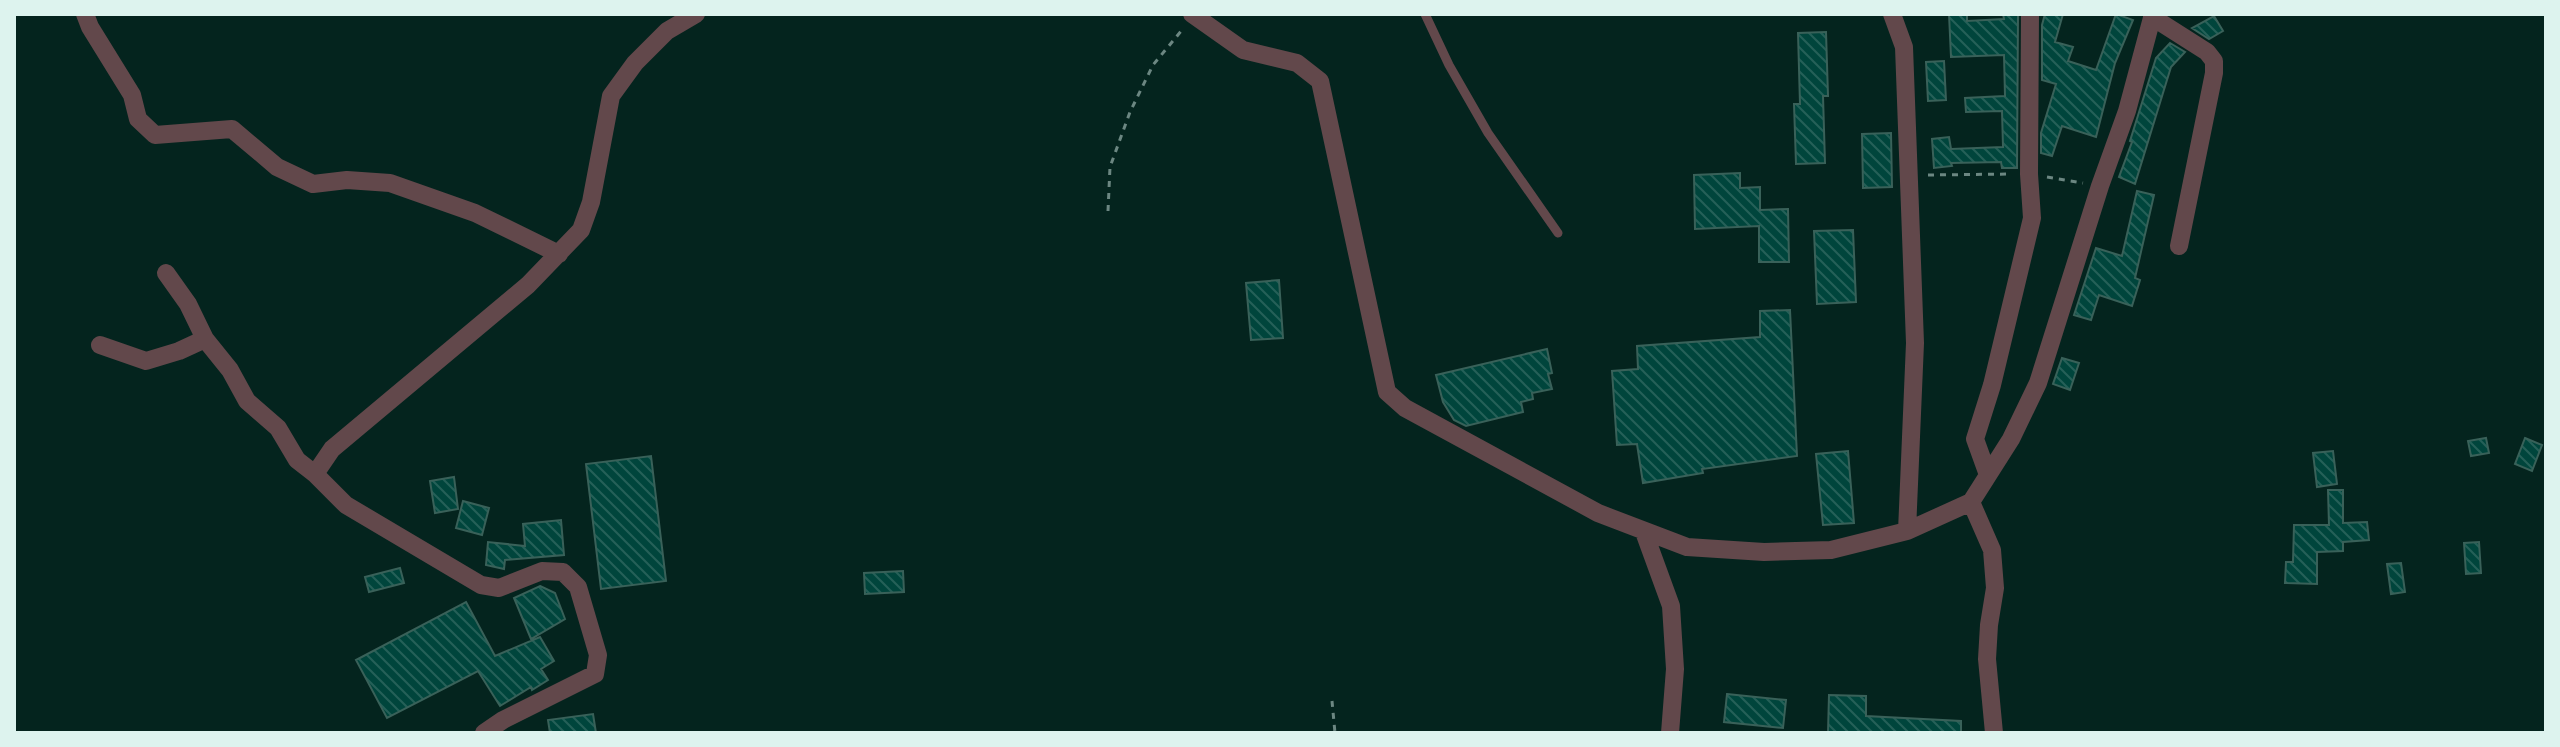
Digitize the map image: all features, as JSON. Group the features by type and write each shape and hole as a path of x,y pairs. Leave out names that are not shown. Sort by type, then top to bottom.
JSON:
{"street":[{"path":"85,14 132,95 138,119 155,135 232,129 277,167 313,184 347,180 390,183 475,213 559,254"},
{"path":"315,474 332,449 528,285 581,230 591,202 611,96 635,63 667,31 696,14"},
{"path":"1892,14 1904,47 1915,343 1907,531"},
{"path":"1988,475 1975,439 1992,385 2032,218 2029,174 2030,14"},
{"path":"1192,15 1243,50 1297,63 1320,81 1387,392 1405,408 1598,513 1687,547 1764,552 1831,550 1907,531 1971,502 2011,439 2038,383 2127,111 2152,15 2207,52 2214,61 2179,246"},
{"path":"166,273 247,401 278,428 297,460 346,505 481,585 499,588 542,571 563,572 578,587 598,655 595,674 503,720 484,733"},
{"path":"100,345 146,361 205,339"},
{"path":"1971,502 1992,550 1995,588 1987,659 1994,733"},
{"path":"1644,532 1671,606 1675,669 1670,733"}],"lane":[{"path":"1425,14 1449,65 1488,133 1558,233"}],"path":[{"path":"1108,211 1110,167 1130,112 1153,65 1192,15"},
{"path":"1908,175 2029,174 2100,186"},
{"path":"1332,701 1335,733"}],"building":[{"path":"1949,14 1967,14 1967,21 2004,19 2003,14 2018,14 2017,168 2002,168 2001,162 1951,163 1952,166 1934,168 1932,139 1949,137 1951,149 2003,147 2002,111 1966,112 1965,98 2005,96 2004,55 1951,57"},
{"path":"2045,14 2063,14 2055,42 2073,47 2068,61 2096,70 2116,14 2133,20 2115,63 2096,137 2062,126 2052,156 2041,153 2041,133 2056,84 2042,80 2042,25"},
{"path":"2214,16 2223,31 2209,39 2192,28"},
{"path":"1826,32 1828,96 1823,96 1825,163 1796,164 1794,104 1800,104 1798,33"},
{"path":"2170,43 2185,52 2171,67 2135,184 2119,177 2156,58"},
{"path":"1944,61 1946,100 1928,101 1926,62"},
{"path":"1891,133 1892,187 1863,188 1862,134"},
{"path":"1740,173 1740,188 1760,187 1760,210 1788,209 1789,262 1759,262 1759,226 1695,229 1694,175"},
{"path":"2137,191 2154,195 2135,278 2140,280 2132,306 2099,295 2091,320 2074,315 2096,248 2122,256"},
{"path":"1853,230 1856,302 1817,304 1814,231"},
{"path":"1279,280 1283,338 1251,340 1246,283"},
{"path":"1790,310 1797,456 1702,469 1703,473 1643,483 1637,444 1617,445 1612,371 1638,369 1637,346 1760,337 1760,311"},
{"path":"1547,349 1552,389 1532,393 1533,399 1521,402 1523,412 1466,426 1454,420 1443,402 1436,375"},
{"path":"2062,358 2079,363 2070,390 2053,384"},
{"path":"2486,438 2489,453 2471,456 2468,441"},
{"path":"2525,438 2542,445 2532,471 2515,464"},
{"path":"1848,451 1854,523 1823,525 1816,454"},
{"path":"2333,451 2337,484 2317,487 2313,453"},
{"path":"651,456 666,581 601,589 586,464"},
{"path":"454,477 458,509 435,513 430,481"},
{"path":"2328,490 2343,490 2343,523 2367,522 2369,540 2343,542 2343,551 2317,552 2317,584 2285,583 2286,562 2293,562 2294,525 2329,525"},
{"path":"463,501 489,508 482,535 456,528"},
{"path":"561,520 564,555 505,560 504,569 486,565 488,542 525,546 523,524"},
{"path":"2479,542 2481,573 2466,574 2464,543"},
{"path":"2401,563 2405,592 2391,594 2387,564"},
{"path":"400,568 404,583 369,592 365,577"},
{"path":"903,571 904,592 865,594 864,573"},
{"path":"540,586 555,593 565,619 531,639 514,598"},
{"path":"466,602 495,656 540,637 554,661 541,669 548,680 500,706 478,671 387,718 356,660"},
{"path":"1727,694 1786,700 1783,728 1724,722"},
{"path":"1829,695 1866,696 1866,716 1961,721 1961,733 1828,733"},
{"path":"593,714 596,733 550,733 548,720"}]}
